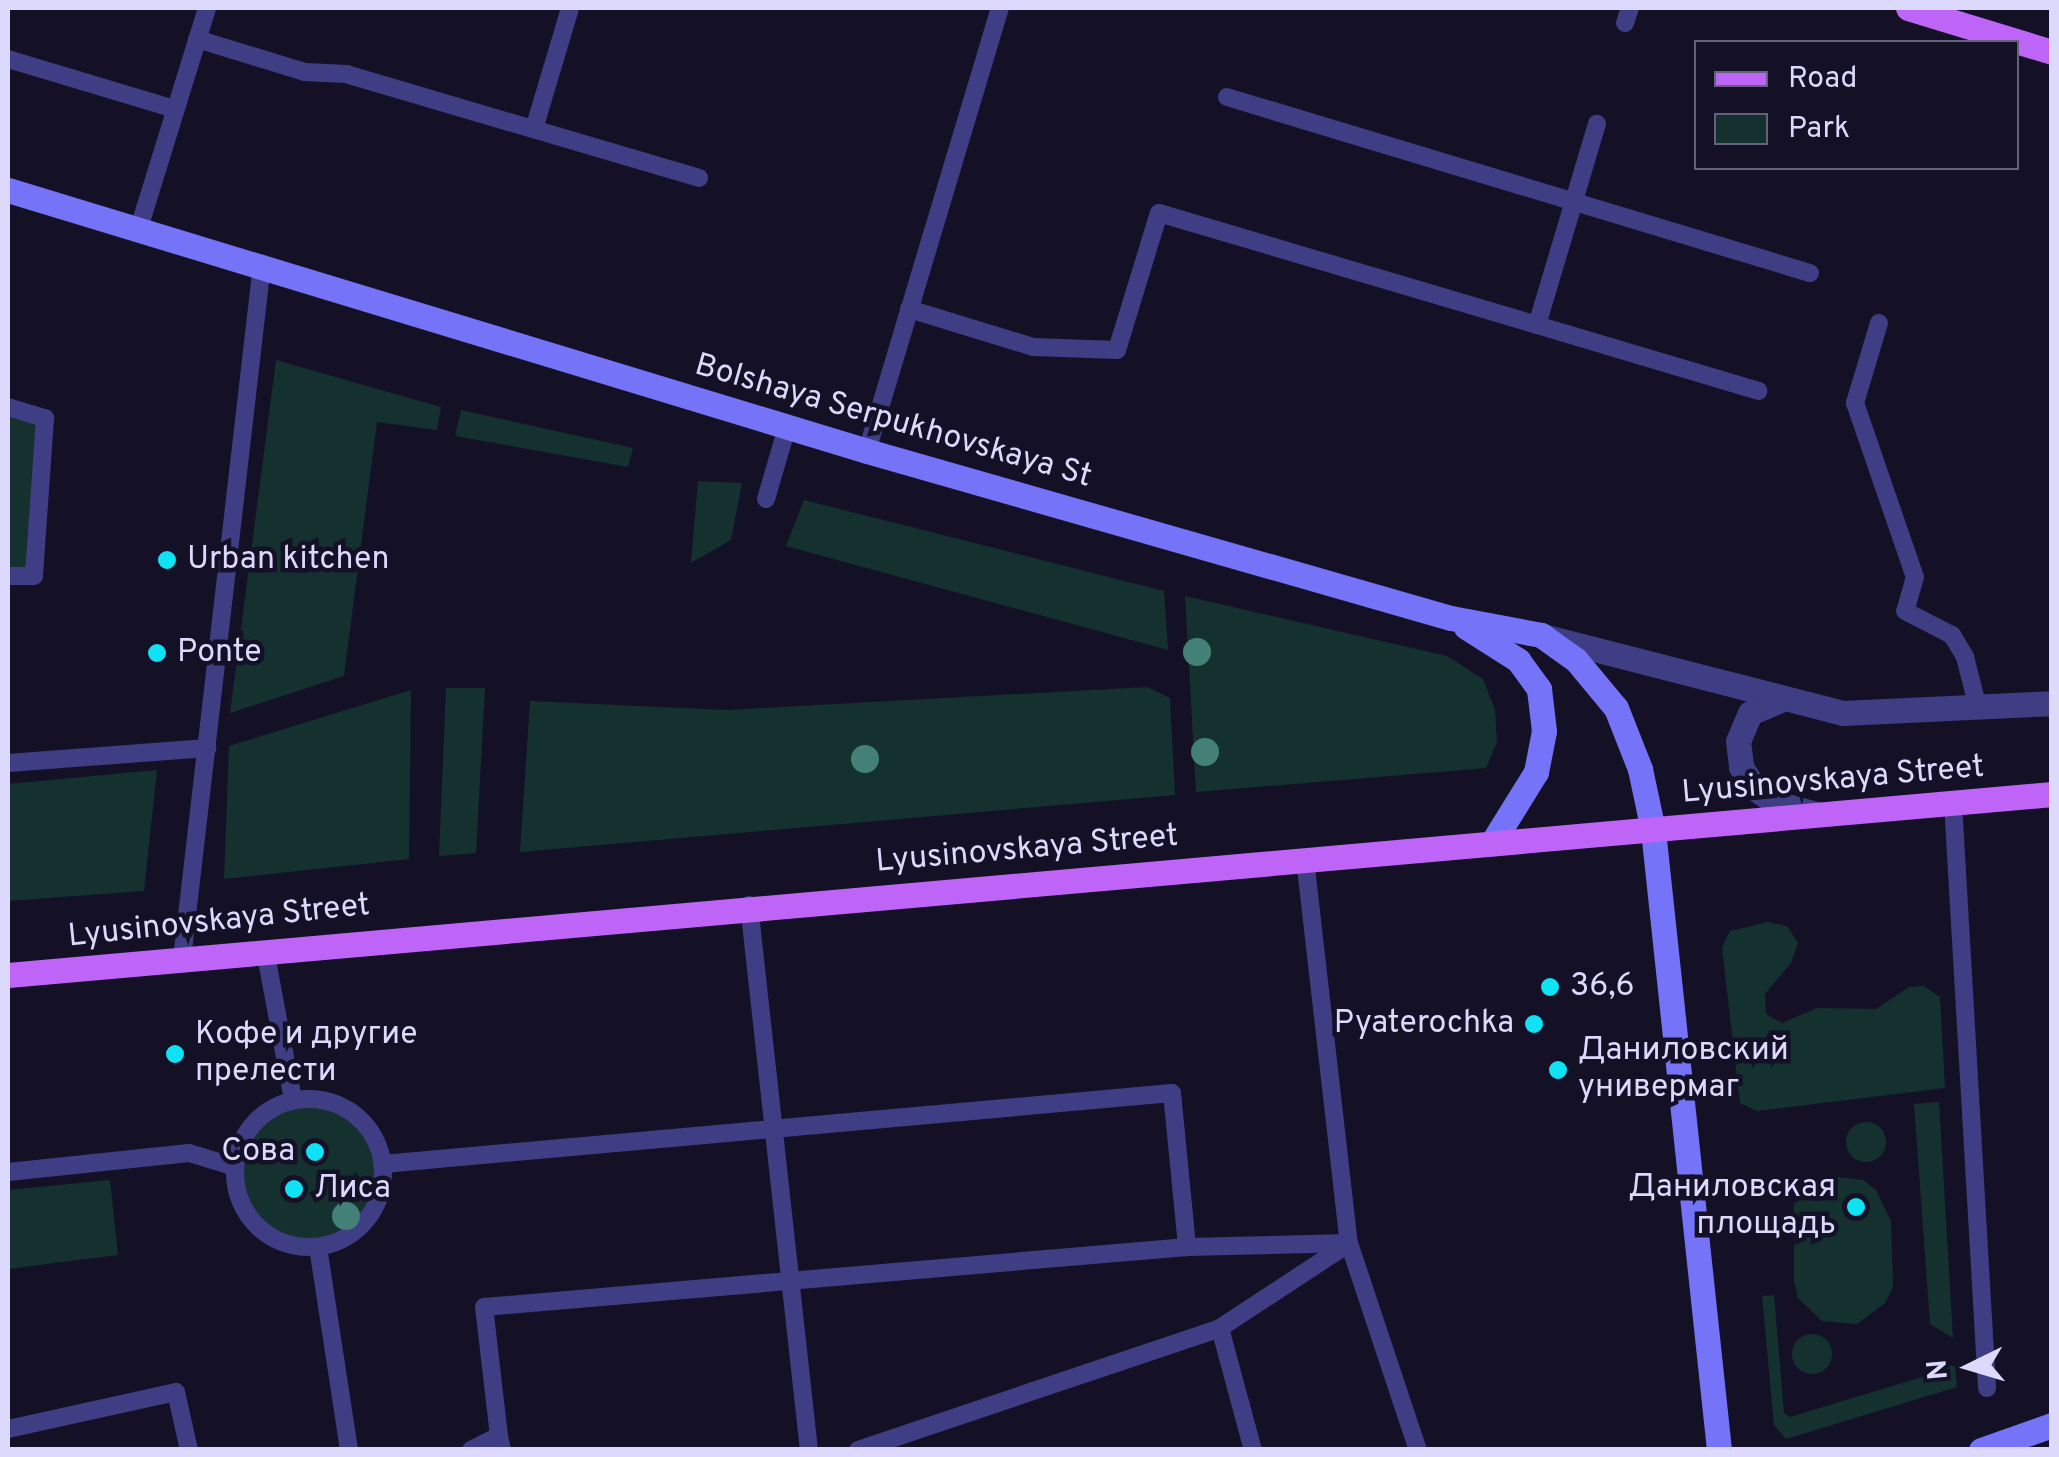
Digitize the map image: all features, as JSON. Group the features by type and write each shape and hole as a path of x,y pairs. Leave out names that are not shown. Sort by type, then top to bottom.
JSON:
{"main road":[{"path":"1908,8 2013,40"},
{"path":"2019,42 2052,52"},
{"name":"Lyusinovskaya Street","path":"8,975 749,905 2052,794"}],"street":[{"name":"Bolshaya Serpukhovskaya St","path":"8,190 262,264 867,451 1451,618 1541,635 1576,660 1616,708 1640,769 1653,830 1720,1450"},
{"path":"1451,618 1518,660 1538,690 1544,731 1536,772 1492,843"},
{"path":"1541,635 1778,701 1843,714 2052,703"},
{"path":"1778,701 1750,713 1738,741 1741,767 1754,788 1776,803 1816,814"},
{"path":"1981,1450 2052,1425"}],"lane":[{"path":"139,228 206,8"},
{"path":"534,129 570,8"},
{"path":"867,451 1000,8"},
{"path":"197,39 305,72 346,74 699,178"},
{"path":"8,60 176,109"},
{"path":"1227,97 1810,274"},
{"path":"1536,325 1597,124"},
{"path":"909,309 1033,347 1117,350 1160,212 1758,390"},
{"path":"182,959 262,264"},
{"path":"1879,323 1855,403 1915,577 1905,610 1952,635 1965,657 1978,708"},
{"path":"8,407 44,418 34,576 8,576"},
{"path":"766,498 787,426"},
{"path":"8,763 206,748"},
{"path":"1953,803 1988,1388"},
{"path":"1305,859 1349,1243 1418,1450"},
{"path":"749,905 809,1450"},
{"path":"265,950 293,1100"},
{"path":"383,1164 771,1126 1172,1093 1187,1247"},
{"path":"318,1099 351,1113 376,1140 383,1164 382,1188 360,1228 318,1247 286,1243 258,1227 244,1210 235,1167 253,1124 293,1100 318,1099"},
{"path":"8,1172 189,1153 235,1167"},
{"path":"471,1450 501,1443 484,1307 1187,1247 1349,1243"},
{"path":"858,1450 1220,1328 1349,1243"},
{"path":"318,1247 349,1450"},
{"path":"1220,1328 1253,1450"},
{"path":"8,1428 176,1392 189,1450"}],"green space":[{"path":"276,360 441,407 437,430 377,422 344,676 230,713"},
{"path":"461,410 633,448 628,467 455,436"},
{"path":"8,415 37,424 27,568 8,567"},
{"path":"698,481 742,483 731,540 691,563"},
{"path":"804,500 1164,591 1168,650 786,546"},
{"path":"1185,596 1447,656 1483,679 1495,710 1497,742 1486,768 1196,792"},
{"path":"1147,687 1170,698 1175,795 520,852 530,701 727,710"},
{"path":"446,688 485,688 476,853 439,856"},
{"path":"411,690 409,859 224,879 229,746"},
{"path":"157,770 144,891 8,901 8,784"},
{"path":"1768,922 1787,926 1798,943 1791,963 1765,994 1766,1014 1782,1023 1817,1008 1876,1009 1909,987 1924,986 1940,997 1945,1088 1757,1111 1740,1103 1722,948 1730,931"},
{"path":"1939,1102 1953,1338 1930,1324 1914,1104"},
{"path":"309,1107 335,1112 357,1126 371,1148 376,1174 371,1200 357,1222 335,1236 309,1241 283,1236 261,1222 247,1200 242,1174 247,1148 261,1126 283,1112"},
{"path":"1866,1122 1880,1128 1886,1142 1880,1156 1866,1162 1852,1156 1846,1142 1852,1128"},
{"path":"1831,1176 1863,1180 1876,1190 1891,1221 1893,1287 1885,1303 1857,1324 1822,1321 1798,1298 1794,1281 1794,1204"},
{"path":"110,1180 118,1255 8,1269 8,1190"},
{"path":"1774,1295 1784,1413 1790,1417 1932,1374 1932,1362 1955,1366 1957,1387 1786,1439 1774,1425 1762,1296"},
{"path":"1812,1334 1826,1340 1832,1354 1826,1368 1812,1374 1798,1368 1792,1354 1798,1340"}],"place":[{"name":"Urban kitchen","path":"167,560"},
{"name":"Ponte","path":"157,653"},
{"name":"36,6","path":"1550,987"},
{"name":"Pyaterochka","path":"1534,1024"},
{"name":"Кофе и другие прелести","path":"175,1054"},
{"name":"Даниловский универмаг","path":"1558,1070"},
{"name":"Сова","path":"315,1152"},
{"name":"Лиса","path":"294,1189"},
{"name":"Даниловская площадь","path":"1856,1207"}]}
